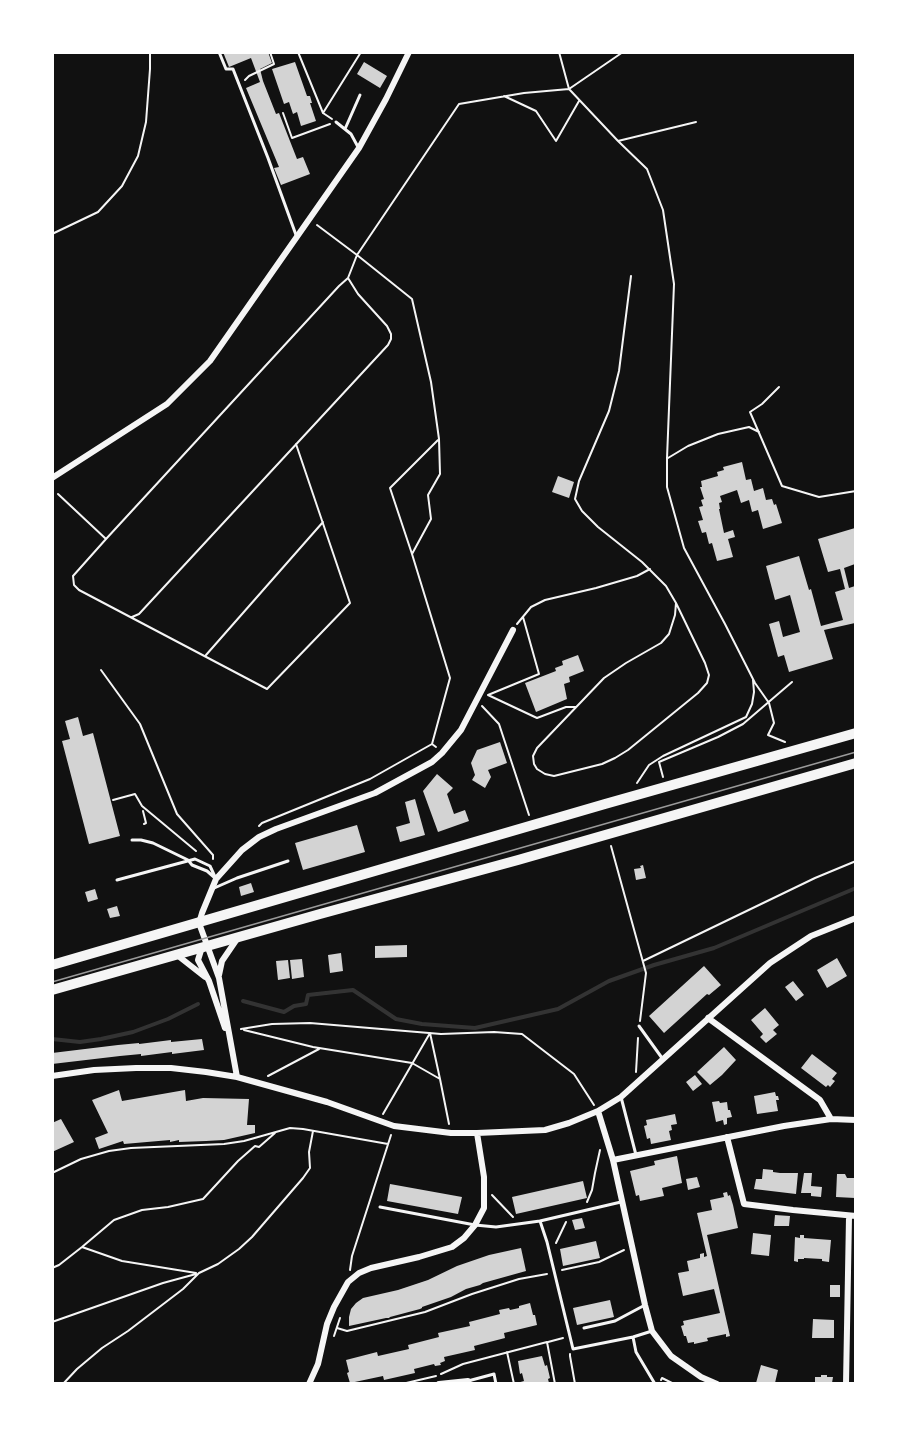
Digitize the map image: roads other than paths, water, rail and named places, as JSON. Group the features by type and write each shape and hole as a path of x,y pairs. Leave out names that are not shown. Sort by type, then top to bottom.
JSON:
{"main road":[{"path":"52,965 855,733"},
{"path":"52,990 177,955 204,944 237,938 519,860 855,763"}],"street":[{"path":"52,478 167,404 210,361 359,148 387,99 409,52"},
{"path":"237,1077 219,978 204,944 199,923 216,879 242,850 259,837 375,793 432,762 461,730 513,630"},
{"path":"52,1076 135,1068 171,1068 237,1077 327,1102 394,1126 477,1134 545,1130 598,1111 621,1097 783,953 811,936 855,918"},
{"path":"219,978 222,961 237,938"},
{"path":"204,944 198,960 209,981 232,1051"},
{"path":"177,955 209,981"},
{"path":"708,1018 820,1100 831,1119"},
{"path":"598,1111 613,1160 652,1331 671,1356 701,1377 717,1383"},
{"path":"613,1160 831,1119 855,1120"},
{"path":"309,1383 318,1364 327,1324 348,1282 359,1273 371,1268 419,1257 452,1246 464,1238 475,1225 484,1208 484,1177 477,1134"},
{"path":"727,1137 744,1204 852,1217 846,1383"},
{"path":"439,1383 469,1382"}],"lane":[{"path":"219,52 226,69 232,69 240,86 297,237"},
{"path":"345,129 360,94"},
{"path":"336,122 351,134 359,148"},
{"path":"132,840 153,843 188,860 192,865 207,871 216,879"},
{"path":"117,879 188,860"},
{"path":"211,890 237,878 288,861"},
{"path":"639,1026 663,1060"},
{"path":"621,1097 636,1155"},
{"path":"380,1207 496,1227 540,1221 623,1201"},
{"path":"540,1221 573,1349 652,1331"},
{"path":"584,1328 615,1321 645,1305"},
{"path":"633,1337 636,1352 656,1383"},
{"path":"469,1382 494,1374 496,1383"}],"waterway":[{"path":"243,1001 284,1012 294,1006 306,1004 308,995 353,990 396,1019 422,1024 475,1028 558,1009 609,981 714,948 856,888"},
{"path":"52,1039 80,1042 133,1032 168,1019 198,1004"}],"tram line":[{"path":"52,982 856,752"}]}
